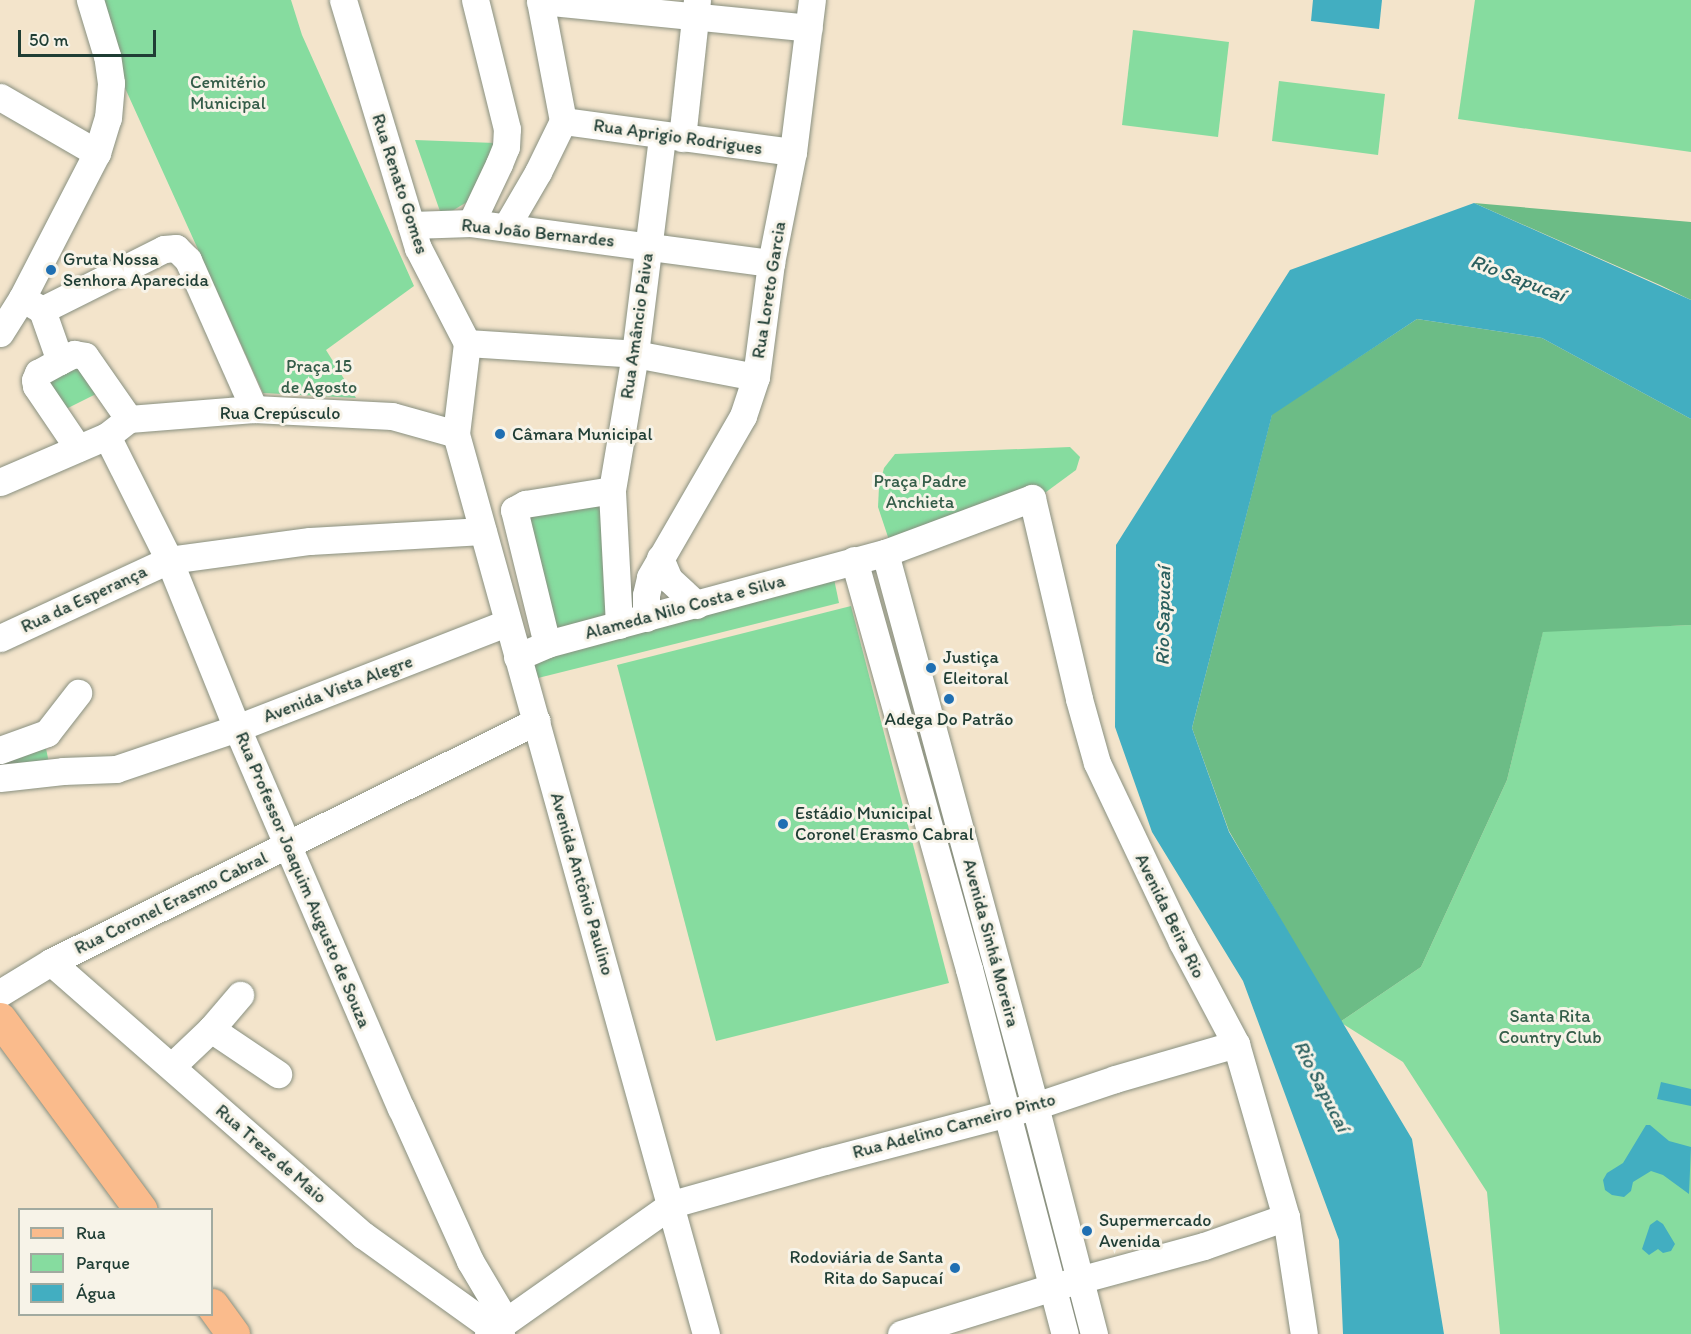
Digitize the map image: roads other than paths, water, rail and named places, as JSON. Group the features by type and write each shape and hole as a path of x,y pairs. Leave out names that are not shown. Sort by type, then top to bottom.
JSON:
{"main road":[{"path":"0,1019 140,1208"},
{"path":"213,1306 233,1334"}],"street":[{"path":"60,361 32,304 97,153 108,118 111,83 107,56 90,0"},
{"name":"Rua Renato Gomes","path":"343,0 418,248 467,344"},
{"path":"471,223 506,147 507,129 475,0"},
{"path":"506,227 538,172 563,121 540,0 696,8 809,28"},
{"name":"Rua Loreto Garcia","path":"646,618 646,595 650,578 743,416 756,376 771,263 793,152 812,0"},
{"name":"Rua Amâncio Paiva","path":"619,624 612,490 634,354 648,246 672,137 696,8"},
{"path":"0,97 97,153"},
{"name":"Rua Aprigio Rodrigues","path":"563,121 793,152"},
{"name":"Rua João Bernardes","path":"411,225 471,223 771,263"},
{"path":"1,327 32,304 164,249 176,248 188,260 254,409"},
{"path":"456,434 467,344 634,354 756,376"},
{"path":"0,482 107,436 129,419 85,356 74,354 38,373 34,380 78,448"},
{"name":"Rua Crepúsculo","path":"129,419 254,409 392,416 456,434"},
{"name":"Avenida Antônio Paulino","path":"456,434 507,623 537,721 672,1204 706,1334"},
{"name":"Rua Professor Joaquim Augusto de Souza","path":"107,436 169,560 237,728 470,1261 497,1329"},
{"path":"547,644 514,510 525,504 612,490"},
{"name":"Avenida Beira Rio","path":"885,553 1032,498 1079,699 1097,763 1182,942 1236,1044 1286,1217 1304,1334"},
{"name":"Rua da Esperança","path":"0,638 169,560 310,541 483,531"},
{"path":"854,560 885,553"},
{"name":"Avenida Sinhá Moreira","path":"885,553 1035,1106 1094,1334"},
{"path":"660,558 669,579 697,605"},
{"name":"Alameda Nilo Costa e Silva","path":"517,657 547,644 697,605 854,560"},
{"name":"Avenida Sinhá Moreira","path":"854,560 969,969 1065,1334"},
{"name":"Avenida Vista Alegre","path":"0,778 63,771 116,769 237,728 507,623"},
{"path":"0,750 47,733 78,693"},
{"name":"Rua Coronel Erasmo Cabral","path":"0,993 51,962 537,721"},
{"path":"47,733 63,771"},
{"path":"969,969 996,961"},
{"name":"Rua Treze de Maio","path":"51,962 363,1235 497,1329"},
{"path":"172,1066 211,1029 240,995"},
{"path":"211,1029 278,1074"},
{"name":"Rua Adelino Carneiro Pinto","path":"497,1329 672,1204 1035,1106 1115,1079 1236,1044"},
{"path":"901,1334 1053,1287 1204,1246 1286,1217"}],"water":[{"path":"1313,0 1382,0 1379,29 1311,21"},
{"name":"Rio Sapucaí","path":"1474,203 1691,300 1691,419 1542,338 1417,319 1272,415 1192,728 1229,832 1412,1139 1444,1334 1343,1334 1339,1240 1243,981 1152,832 1115,727 1116,545 1290,270"},
{"path":"1661,1082 1691,1089 1691,1106 1657,1099"},
{"path":"1646,1125 1650,1125 1669,1141 1691,1147 1689,1194 1663,1175 1651,1171 1633,1182 1631,1191 1624,1197 1612,1195 1605,1190 1603,1180 1607,1173 1623,1163"},
{"path":"1657,1220 1663,1224 1675,1244 1671,1251 1663,1253 1658,1249 1649,1255 1642,1249 1650,1225"}],"place":[{"name":"Gruta Nossa Senhora Aparecida","path":"51,270"},
{"name":"Câmara Municipal","path":"500,434"},
{"name":"Justiça Eleitoral","path":"931,668"},
{"name":"Adega Do Patrão","path":"949,699"},
{"name":"Estádio Municipal Coronel Erasmo Cabral","path":"783,824"},
{"name":"Supermercado Avenida","path":"1087,1231"},
{"name":"Rodoviária de Santa Rita do Sapucaí","path":"955,1268"}],"park label":[{"name":"Cemitério Municipal","path":"228,94"},
{"name":"Praça 15 de Agosto","path":"319,377"},
{"name":"Praça Padre Anchieta","path":"920,492"},
{"name":"Santa Rita Country Club","path":"1550,1027"}]}
